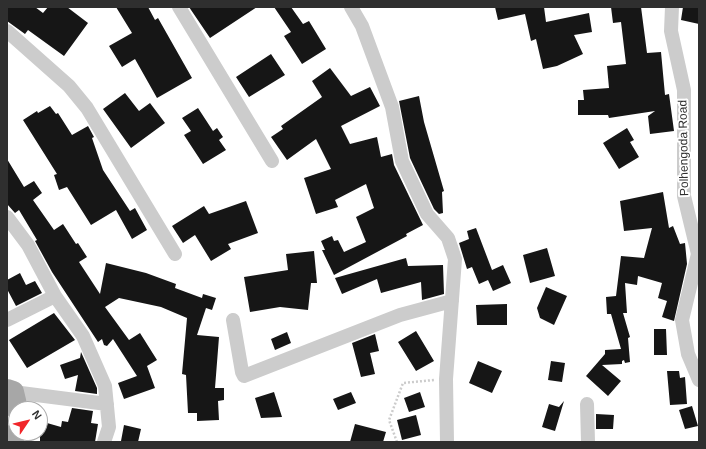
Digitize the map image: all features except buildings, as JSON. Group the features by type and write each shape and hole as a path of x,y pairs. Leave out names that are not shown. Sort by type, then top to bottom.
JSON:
{"street":[{"path":"178,7 272,161"},
{"path":"351,7 362,26 392,107 402,161 427,214 448,238 455,259 446,379 447,442"},
{"name":"Polhengoda Road","path":"672,7 671,31 684,90 684,196 698,254 682,320 688,354 699,380"},
{"path":"7,31 69,86 87,108 175,254"},
{"path":"7,217 28,245 55,296 83,336 105,386 109,428 104,442"},
{"path":"7,320 55,296"},
{"path":"233,320 244,376 400,315 452,301"},
{"path":"12,397 107,404"},
{"path":"588,404 588,442"}],"path":[{"path":"397,442 390,420 403,383 446,379"}]}
